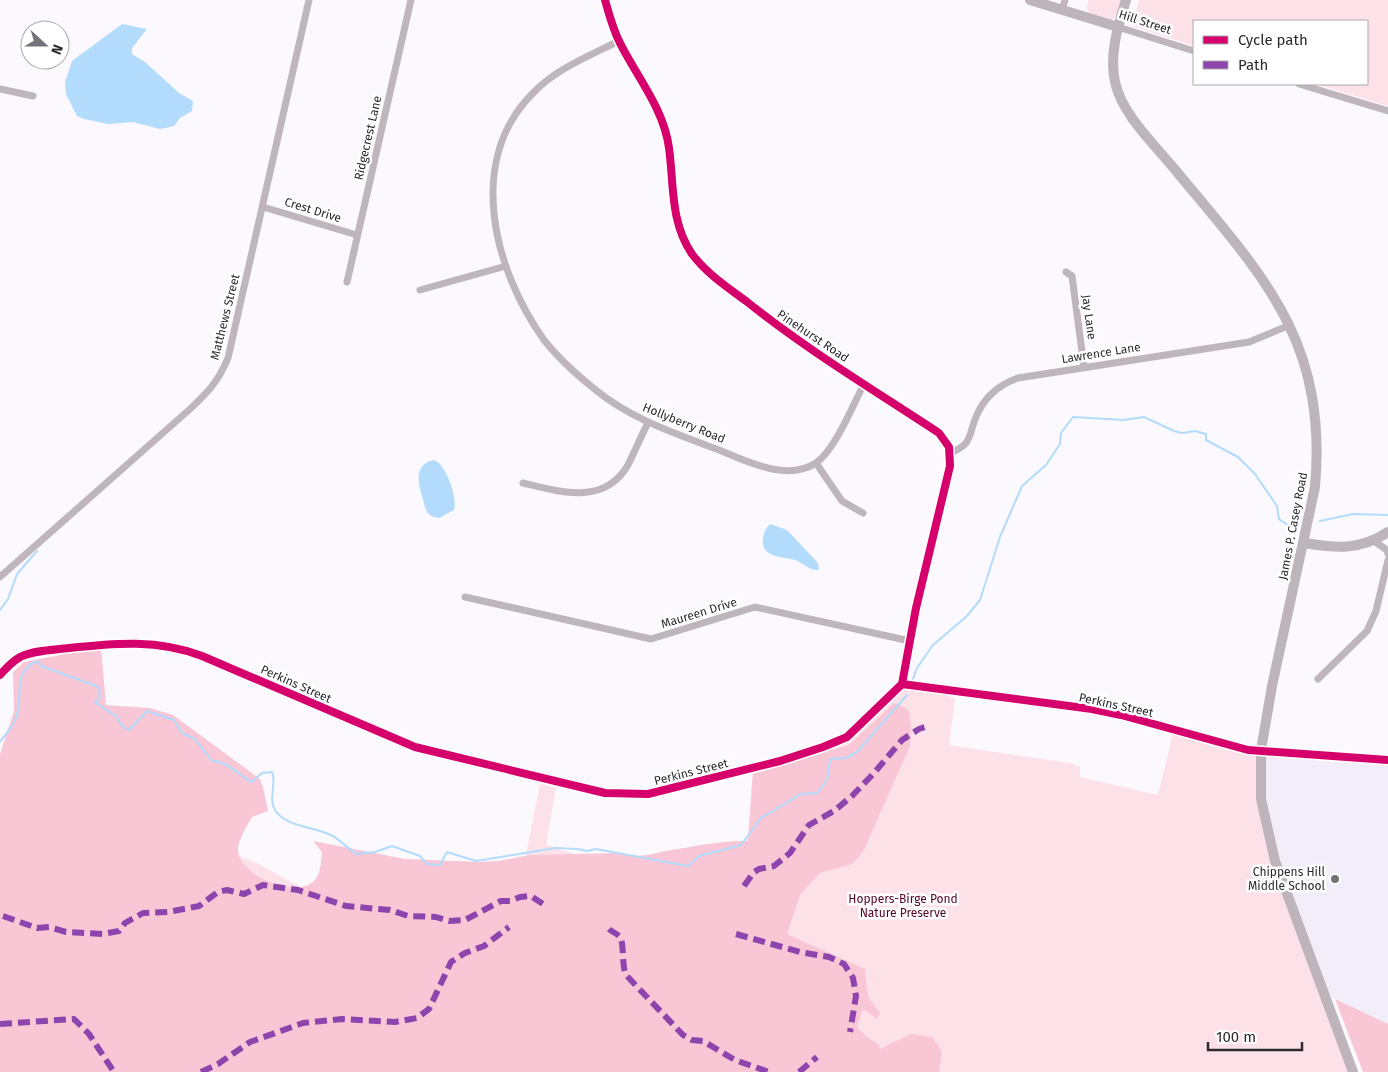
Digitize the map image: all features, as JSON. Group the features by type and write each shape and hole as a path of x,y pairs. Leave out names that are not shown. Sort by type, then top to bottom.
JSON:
{"street":[{"name":"Matthews Street","path":"0,577 214,386 228,358 309,0"},
{"name":"Ridgecrest Lane","path":"347,282 411,0"},
{"name":"Pinehurst Road","path":"605,0 619,41 662,122 669,147 675,210 682,234 692,253 714,277 774,324 939,433 945,440 950,453"},
{"name":"Hill Street","path":"1030,0 1063,5 1118,27 1193,51"},
{"name":"James P. Casey Road","path":"1126,0 1118,27 1114,59 1115,82 1124,104 1158,149 1259,271 1290,324 1307,370 1317,425 1316,487 1272,686 1261,750 1261,799 1268,836 1353,1072"},
{"name":"Hollyberry Road","path":"619,41 573,64 539,88 517,113 502,140 493,172 492,215 506,266 522,302 545,340 570,367 597,391 648,422 762,466 783,471 801,469 816,463"},
{"path":"1302,85 1388,111"},
{"path":"0,89 34,96"},
{"name":"Crest Drive","path":"263,207 357,235"},
{"path":"420,290 506,266"},
{"name":"Jay Lane","path":"1066,272 1072,276 1084,367"},
{"name":"Lawrence Lane","path":"950,453 961,448 969,440 982,406 999,387 1018,378 1249,342 1290,324"},
{"path":"863,514 842,501 816,463 838,437 864,384"},
{"path":"523,482 579,494 605,488 627,467 648,422"},
{"path":"902,684 910,640 950,466 950,453"},
{"path":"1304,543 1345,548 1374,540 1388,532"},
{"path":"1374,540 1387,550 1388,554"},
{"path":"1318,679 1367,631 1376,610 1388,560"},
{"name":"Maureen Drive","path":"465,597 652,639 755,608 910,640"},
{"name":"Perkins Street","path":"0,675 11,664 35,652 119,643 168,646 212,660 415,748 605,793 648,794 780,761 831,744 847,737 866,721 902,684 1101,711 1248,750 1388,760"}],"shaded area":[{"path":"101,647 106,705 150,708 173,715 260,779 268,811 252,817 239,845 238,849 241,859 247,868 257,876 282,886 295,887 306,886 314,881 318,875 322,852 313,841 405,859 478,862 499,861 530,855 617,853 631,856 644,855 729,841 748,841 753,774 849,745 894,703 908,709 911,724 910,746 863,852 852,864 820,873 800,895 787,934 865,969 868,997 880,1013 877,1019 863,1009 857,1027 879,1045 880,1049 911,1034 933,1037 942,1052 939,1072 0,1072 0,754 14,711 13,672 24,662"},
{"name":"Chippens Hill Middle School","path":"1261,750 1388,760 1388,1024 1324,994 1262,811"},
{"path":"1335,999 1388,1024 1388,1072 1363,1072"}],"green space":[{"path":"1088,0 1121,0 1118,15 1110,21 1089,14 1087,8"},
{"path":"1139,0 1388,0 1388,106 1319,85 1368,85 1368,20 1193,20 1193,46 1132,26"},
{"name":"Hoppers-Birge Pond Nature Preserve","path":"902,684 950,692 950,697 955,698 949,745 1075,764 1075,766 1080,766 1080,777 1158,795 1174,729 1261,750 1262,811 1353,1072 0,1072 0,914 131,817 255,862 317,896 524,865 540,784 556,788 546,845 619,868 738,882 748,834 753,768 847,737"}],"water":[{"path":"122,24 147,29 132,48 132,54 145,62 179,93 193,101 192,111 180,118 174,126 160,129 133,122 108,124 84,119 77,116 66,94 65,82 72,61"},
{"path":"434,460 447,474 453,490 455,505 454,510 439,518 431,516 427,511 419,482 420,470 427,462"},
{"path":"770,524 787,530 818,563 819,570 811,569 793,559 770,554 763,545 763,538 765,530"}],"waterway":[{"path":"913,679 917,668 933,645 967,616 980,600 1000,537 1022,486 1046,465 1060,444 1061,433 1073,417 1124,420 1144,417 1174,431 1182,433 1195,431 1206,434 1206,440 1238,457 1255,474 1277,506 1279,519 1295,527"},
{"path":"1320,521 1353,514 1388,515"},
{"path":"0,610 8,599 17,574 37,551"},
{"path":"0,742 12,726 17,715 20,684 25,670 38,661 41,666 99,687 100,698 95,702 117,717 121,725 129,730 147,711 174,720 182,733 195,739 212,761 223,763 252,782 262,773 272,772 274,781 272,801 275,810 280,816 293,823 331,835 356,854 375,852 392,846 420,856 427,864 440,865 447,852 476,861 555,848 587,851 596,849 688,866 699,856 741,845 761,818 801,794 817,793 827,780 830,759 846,758 857,752 907,695"}],"marked path":[{"path":"744,886 754,872 774,866 790,853 809,825 834,811 852,796 902,740 919,729 928,726"},
{"path":"3,916 37,928 49,927 66,932 103,934 119,931 125,923 143,913 168,912 199,906 218,892 227,890 244,894 263,885 298,890 346,906 390,910 408,916 436,917 449,921 465,920 501,901 510,901 520,897 531,896 546,906"},
{"path":"201,1072 218,1064 250,1042 303,1023 342,1019 395,1022 417,1018 429,1009 451,962 465,953 484,946 509,927"},
{"path":"609,929 621,939 626,975 683,1035 692,1040 703,1041 735,1060 769,1072"},
{"path":"736,934 800,952 829,957 844,964 853,978 856,996 850,1032"},
{"path":"0,1024 74,1019 89,1034 114,1072"},
{"path":"799,1072 817,1057"}],"cycle path":[{"path":"605,0 618,38 662,120 669,148 676,216 685,242 692,254 717,279 769,319 817,353 939,433 949,447 950,466 916,608 902,684"},
{"path":"0,675 20,657 38,652 120,644 169,647 202,656 415,747 605,793 648,794 780,761 823,747 847,737 902,684 1092,709 1121,715 1248,750 1388,760"}],"place":[{"name":"Chippens Hill Middle School","path":"1335,879"}]}
